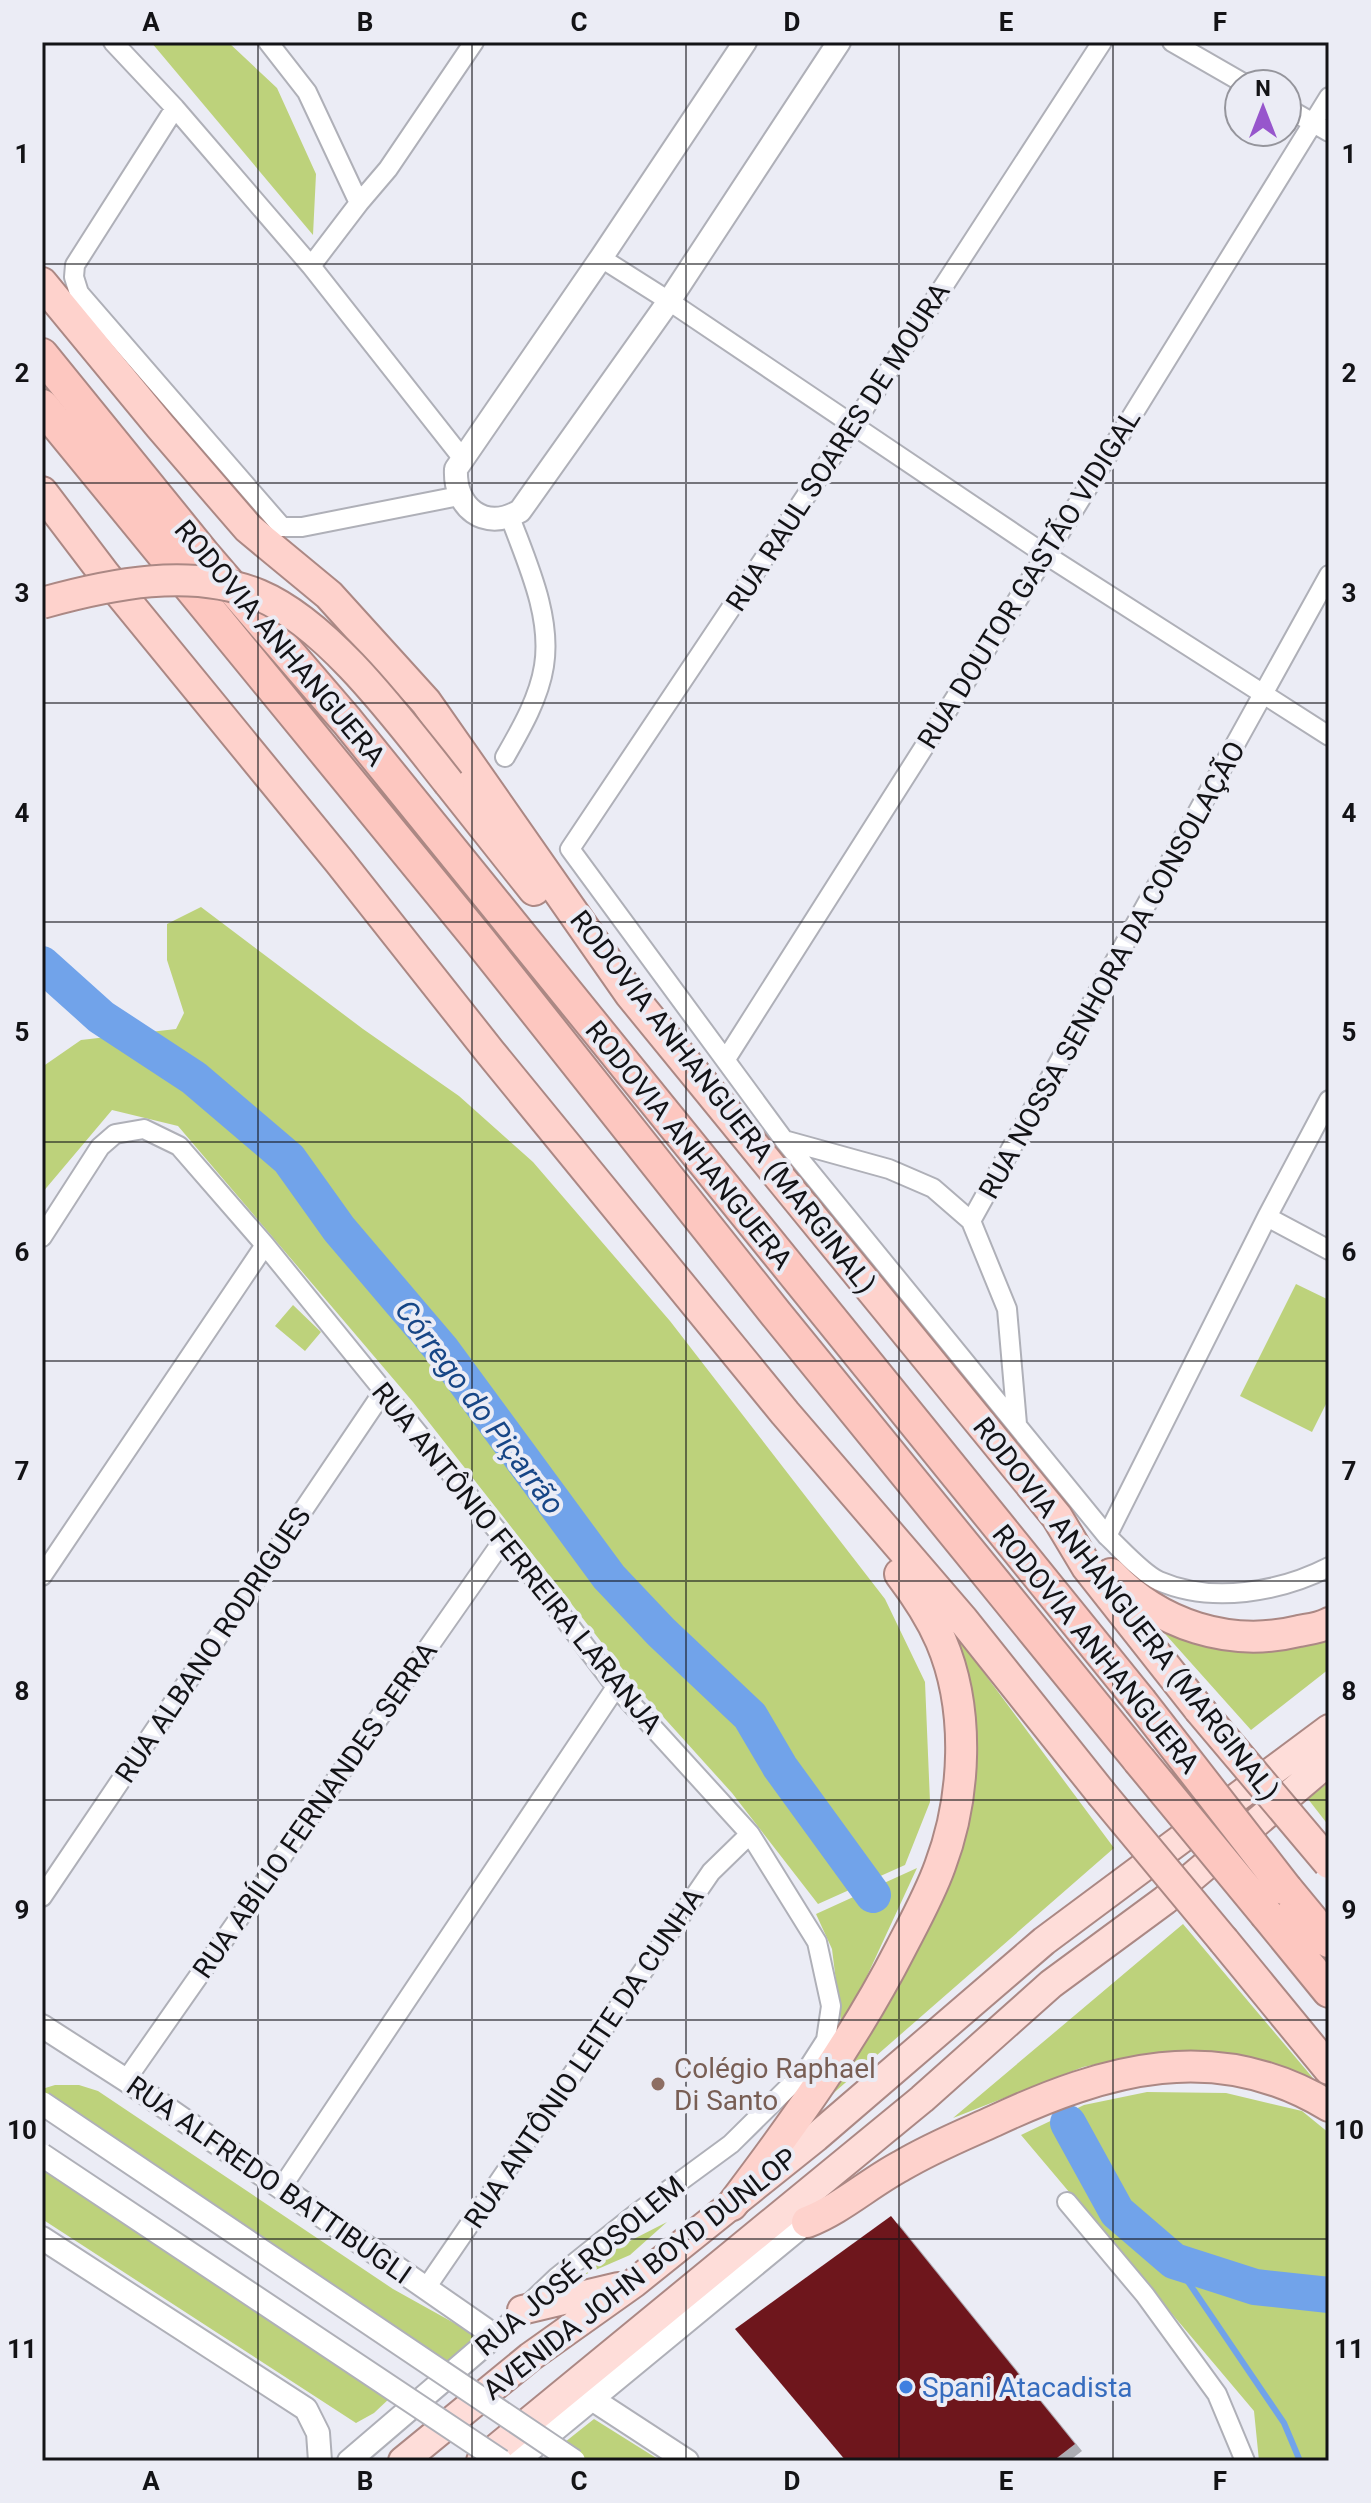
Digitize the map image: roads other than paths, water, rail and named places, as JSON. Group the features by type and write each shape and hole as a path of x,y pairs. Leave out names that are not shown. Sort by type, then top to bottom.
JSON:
{"highway":[{"name":"RODOVIA ANHANGUERA (MARGINAL)","path":"42,283 248,528 329,595 426,702 630,994 1057,1517 1087,1567 1199,1709 1329,1863"},
{"name":"RODOVIA ANHANGUERA","path":"42,355 205,556 347,721 1140,1701 1329,1941"},
{"name":"RODOVIA ANHANGUERA","path":"42,406 480,941 776,1314 1329,1991"},
{"path":"42,492 105,575 339,861 490,1052 785,1413 963,1620 1329,2069"},
{"path":"42,516 105,575"},
{"path":"42,603 84,592 184,579 261,596 315,630 404,727 539,896 630,994"},
{"path":"732,2205 831,2069 887,1974 941,1865 954,1817 960,1778 960,1735 955,1690 947,1656 933,1624 916,1595 806,1451 785,1413"},
{"path":"1057,1517 1125,1589 1151,1609 1176,1621 1240,1636 1287,1634 1329,1623"},
{"path":"807,2222 945,2143 1041,2099 1092,2081 1134,2071 1186,2065 1244,2072 1282,2083 1329,2106"}],"main road":[{"name":"AVENIDA JOHN BOYD DUNLOP","path":"403,2461 530,2357 634,2283 816,2137 1044,1941 1329,1729"},
{"name":"AVENIDA JOHN BOYD DUNLOP","path":"481,2461 922,2099 1051,1984 1165,1900 1329,1761"},
{"path":"807,2222 922,2099"},
{"path":"522,2310 634,2283"}],"street":[{"path":"113,42 175,108 311,266 463,459"},
{"path":"268,42 307,92 359,203"},
{"path":"311,266 388,169 474,42"},
{"path":"745,42 456,469 455,485 470,510 480,515 510,517 520,511 669,301 839,42"},
{"name":"RUA RAUL SOARES DE MOURA","path":"726,1059 570,849 854,424 1102,42"},
{"path":"1172,42 1223,71"},
{"name":"RUA DOUTOR GASTÃO VIDIGAL","path":"726,1059 1321,127 1329,97"},
{"path":"175,108 75,265 74,277 79,293 282,527 436,503 459,496"},
{"path":"1303,117 1321,127"},
{"path":"601,258 1046,555 1329,736"},
{"path":"505,757 527,717 544,669 545,648 536,591 510,517"},
{"name":"RUA NOSSA SENHORA DA CONSOLAÇÃO","path":"1017,1424 1007,1309 971,1221 1329,575"},
{"path":"726,1059 784,1140 1107,1536 1157,1580 1196,1591 1231,1593 1269,1589 1306,1578 1329,1567"},
{"path":"1107,1536 1329,1100"},
{"name":"RUA ANTÔNIO FERREIRA LARANJA","path":"42,1237 100,1147 115,1134 144,1129 179,1146 265,1245 504,1539 616,1687 750,1834 817,1942 831,2006 826,2040 808,2068"},
{"path":"784,1140 889,1169 933,1188 971,1221"},
{"path":"1267,1217 1329,1250"},
{"path":"42,1576 265,1245"},
{"name":"RUA ALBANO RODRIGUES","path":"42,1897 383,1392"},
{"name":"RUA ABÍLIO FERNANDES SERRA","path":"126,2080 504,1539"},
{"path":"282,2187 616,1687"},
{"name":"RUA ANTÔNIO LEITE DA CUNHA","path":"426,2288 711,1872 750,1834"},
{"name":"RUA ALFREDO BATTIBUGLI","path":"42,2026 126,2080 495,2336"},
{"name":"RUA JOSÉ ROSOLEM","path":"349,2461 495,2336 557,2277 731,2144 808,2068"},
{"path":"42,2103 574,2461"},
{"path":"42,2155 501,2461"},
{"path":"1067,2202 1145,2295 1217,2394 1245,2461"},
{"path":"517,2461 807,2222"},
{"path":"42,2238 306,2409 318,2433 320,2461"},
{"path":"592,2399 687,2461"}],"waterway":[{"name":"Córrego do Piçarrão","path":"42,964 101,1017 194,1078 289,1159 339,1229 442,1350 609,1577 661,1632 750,1716 780,1767 873,1895"},
{"name":"Córrego do Piçarrão","path":"1068,2123 1117,2212 1174,2261 1255,2287 1329,2295"},
{"path":"1174,2261 1284,2423 1300,2461"}],"place":[{"name":"Colégio Raphael Di Santo","path":"658,2084"},
{"name":"Spani Atacadista","path":"906,2387"}]}
